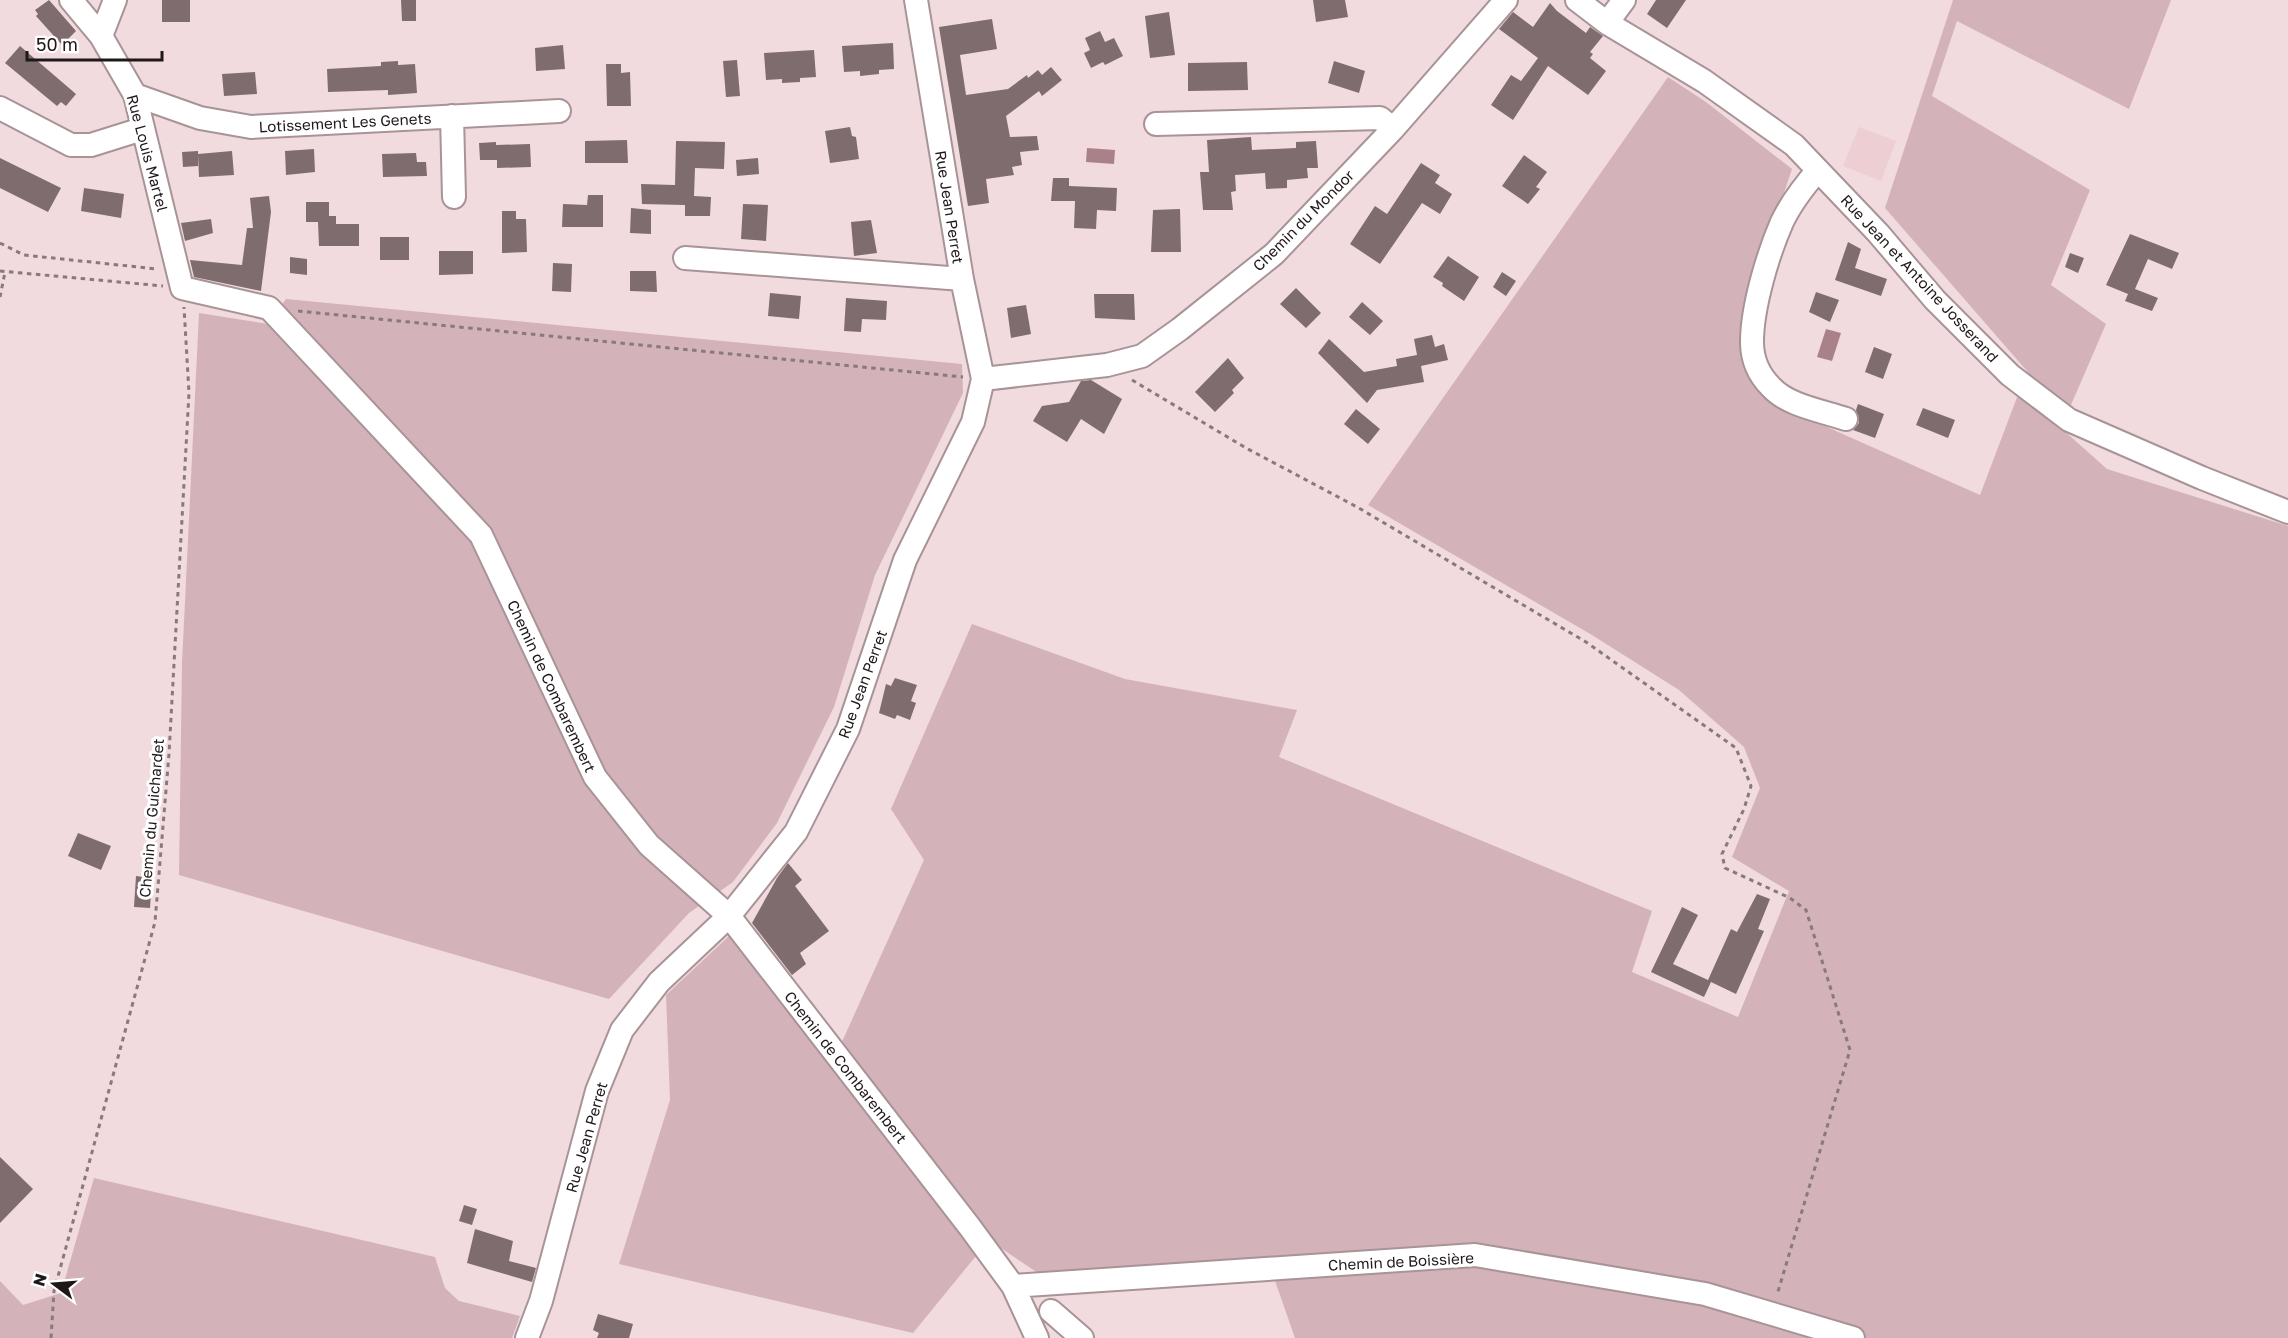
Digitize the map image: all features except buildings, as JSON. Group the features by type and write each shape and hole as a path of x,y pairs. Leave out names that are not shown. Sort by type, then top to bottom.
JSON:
{"street":[{"name":"Rue Louis Martel","path":"71,0 101,36 135,95 181,280"},
{"path":"101,36 115,0"},
{"name":"Rue Jean Perret","path":"526,1338 541,1301 597,1091 622,1030 658,982 729,916 796,832 848,729 905,560 973,422 983,379 962,279 916,0"},
{"name":"Chemin du Mondor","path":"983,379 1107,365 1142,356 1180,329 1274,254 1393,129 1506,0"},
{"name":"Rue Jean et Antoine Josserand","path":"1578,0 1607,23 1704,81 1794,145 1935,300 2010,375 2069,420 2202,478 2288,512"},
{"path":"1607,23 1624,0"},
{"name":"Lotissement Les Genets","path":"135,95 200,118 251,127 560,111"},
{"path":"0,108 71,145 92,145 142,129"},
{"name":"Lotissement Les Genets","path":"452,117 454,197"},
{"path":"1156,124 1380,118 1393,129"},
{"path":"1818,170 1804,186 1782,222 1755,312 1752,344 1758,371 1772,389 1798,404 1846,419"},
{"path":"685,258 962,279"},
{"path":"181,280 269,308"},
{"name":"Chemin de Combarembert","path":"269,308 481,536 595,777 649,845 729,916 1013,1286 1037,1338"},
{"name":"Chemin de Boissière","path":"1013,1286 1475,1255 1705,1294 1853,1338"},
{"path":"1051,1311 1082,1338"}],"path":[{"path":"0,243 24,255 181,280"},
{"path":"0,271 181,280"},
{"path":"0,297 6,272"},
{"name":"Chemin du Guichardet","path":"51,1338 54,1291 155,922 170,754 189,393 181,280"},
{"path":"269,308 983,379"},
{"path":"1107,365 1246,448 1357,507 1586,642 1736,747 1751,786 1744,809 1722,854 1725,868 1790,898 1806,910 1850,1050 1772,1314"}],"shaded area":[{"path":"1953,0 2171,0 2129,109 1957,21 1932,96 2090,190 2051,285 2106,324 2061,428 2107,469 2288,526 2288,1338 1295,1338 1267,1258 1038,1273 989,1240 913,1333 619,1264 670,1100 666,995 730,935 832,1064 924,860 891,809 972,624 1125,679 1297,710 1279,757 1652,911 1632,972 1738,1017 1789,891 1732,857 1760,788 1744,747 1679,690 1592,635 1368,505 1668,77 1706,102 1792,169 1742,317 1749,374 1782,407 1980,495 2027,371 1885,208"},
{"path":"1859,127 1896,141 1881,181 1843,166"},
{"path":"1087,148 1115,150 1114,164 1086,162"},
{"path":"286,299 962,364 963,393 875,575 834,707 777,823 733,882 689,913 609,999 179,875 182,663 199,313 268,324"},
{"path":"1826,329 1841,333 1832,361 1817,357"},
{"path":"94,1178 435,1257 445,1288 459,1301 520,1316 512,1338 0,1338 0,1281 23,1305 61,1293"}]}
